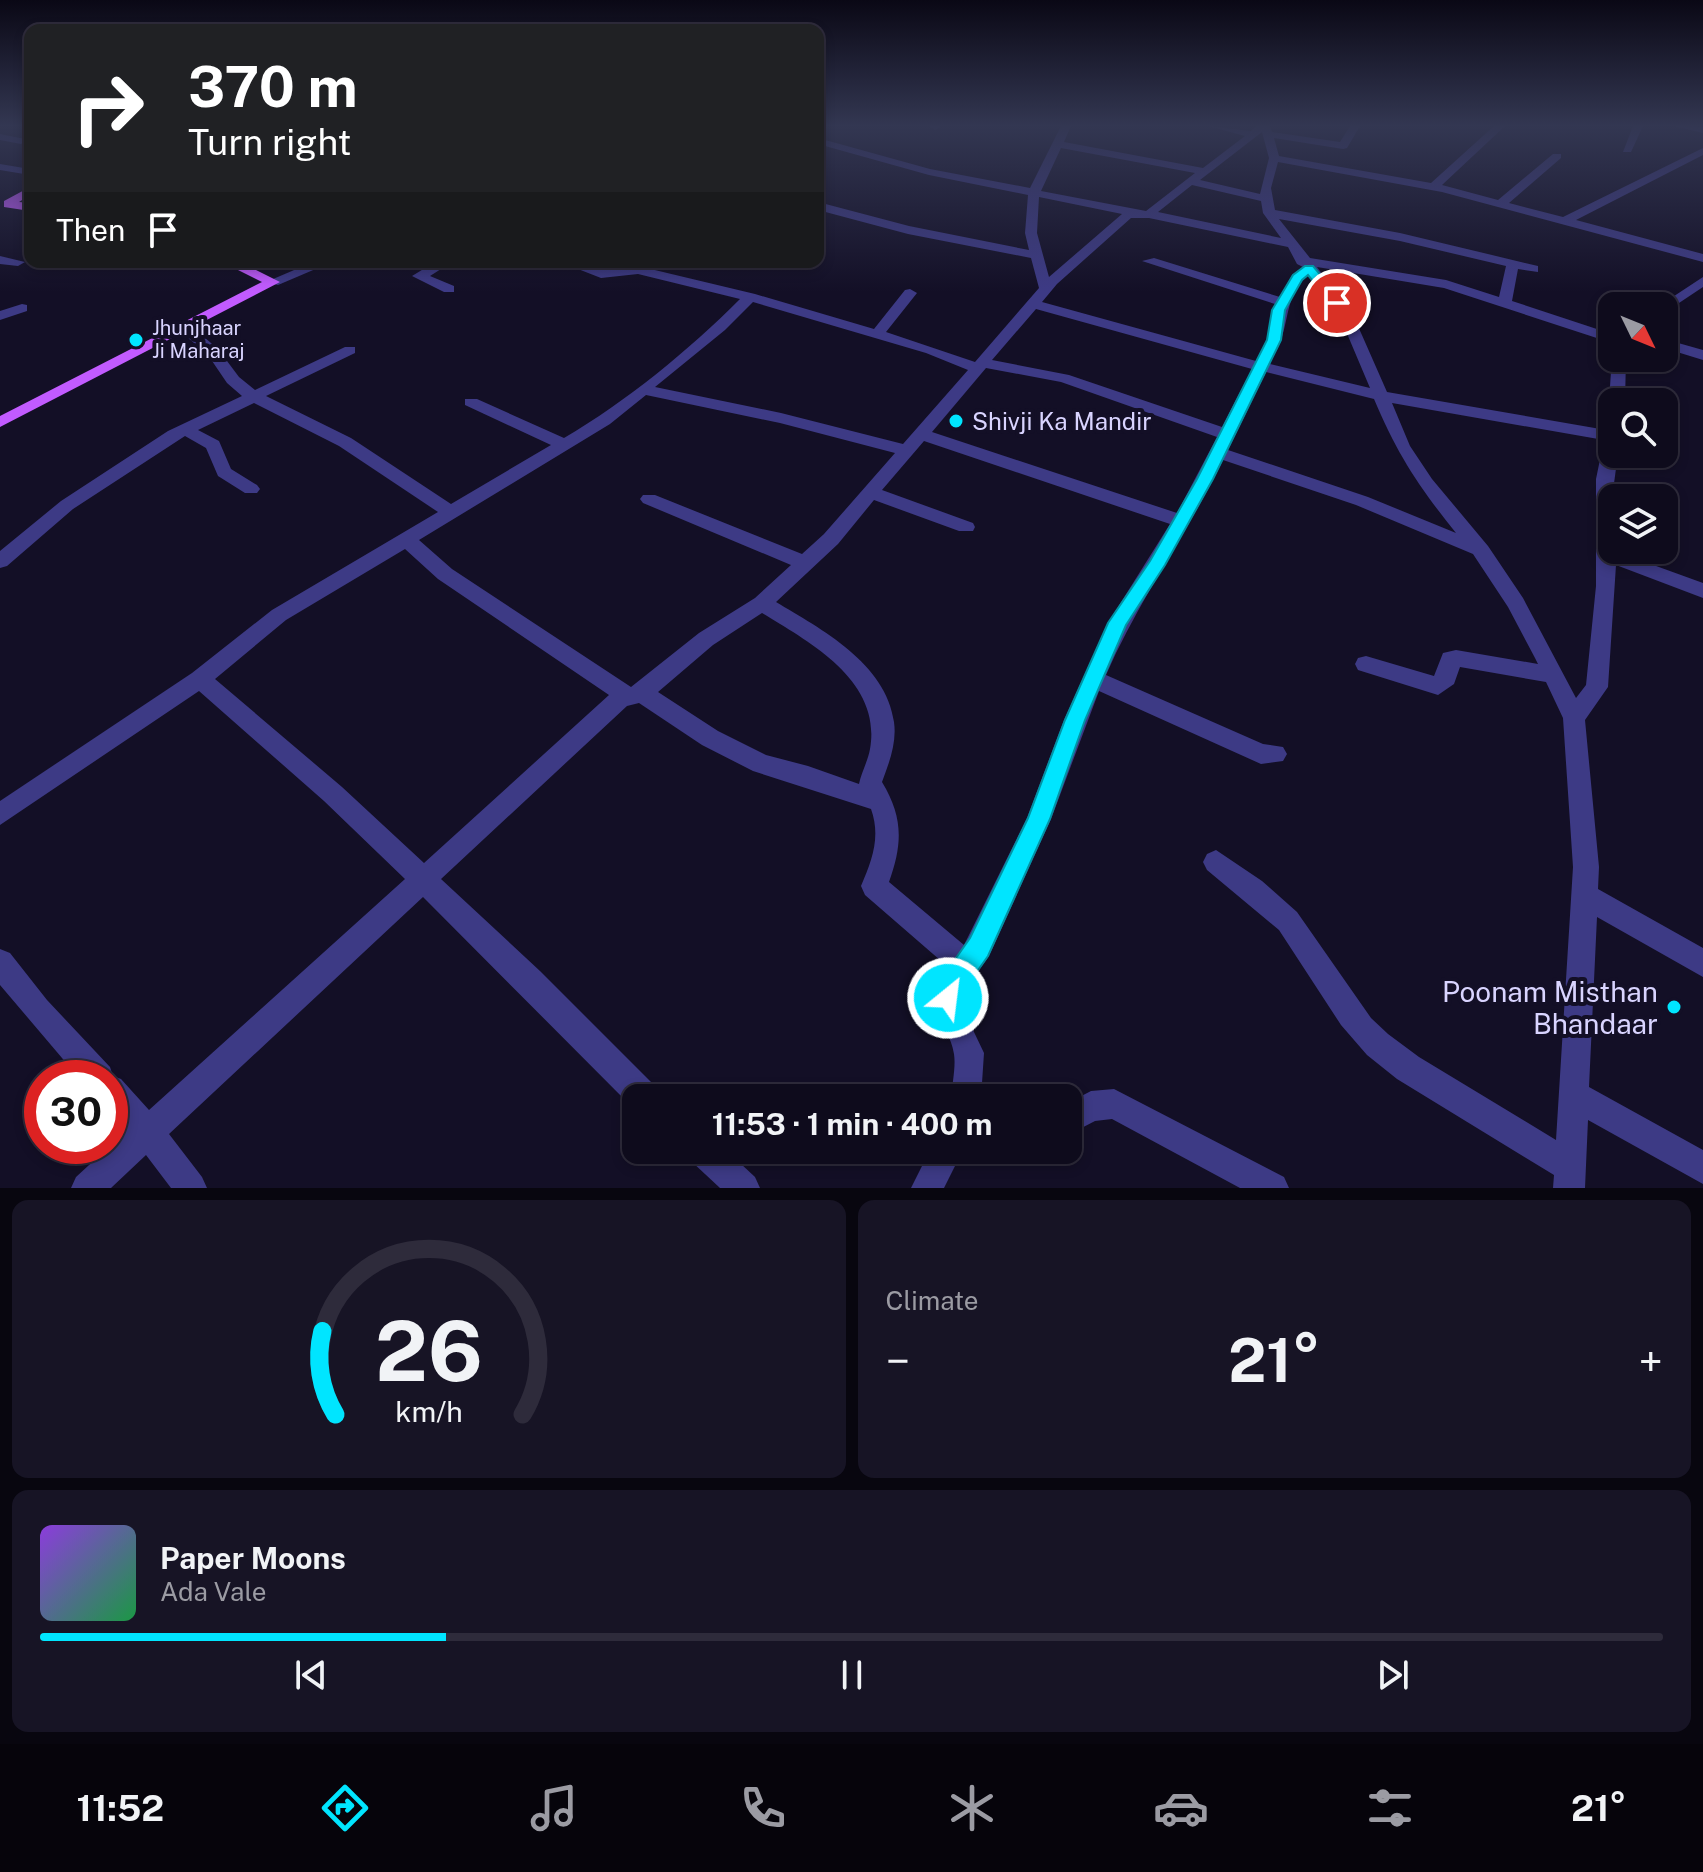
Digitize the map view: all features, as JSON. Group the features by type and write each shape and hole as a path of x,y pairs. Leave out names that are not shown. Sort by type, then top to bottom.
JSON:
{"main road":[{"path":"4,206 24,194"},
{"path":"244,268 273,282"},
{"path":"0,422 273,282"}],"street":[{"path":"974,181 1145,214 1301,258 1432,281 1598,334"},
{"path":"1038,295 1037,255 1031,233 1034,194 1040,181"},
{"path":"87,1188 620,699 636,695 706,639 762,603 872,493 1038,295 1128,215 1145,214 1189,181"},
{"path":"1191,181 1268,206 1533,269"},
{"path":"1267,181 1268,206 1301,258 1347,317 1402,446 1425,483 1481,551 1516,603 1574,718 1586,867 1570,1178"},
{"path":"1403,181 1502,203 1703,258"},
{"path":"1434,187 1440,181"},
{"path":"1502,203 1527,181"},
{"path":"1567,220 1643,181"},
{"path":"824,208 908,230 1037,255"},
{"path":"967,1084 969,1053 949,1011 948,998 979,947 1039,819 1092,678 1118,623 1182,521 1274,340 1283,302 1297,278 1301,258"},
{"path":"0,260 18,262"},
{"path":"1149,261 1283,302"},
{"path":"1505,302 1513,264"},
{"path":"273,282 309,268"},
{"path":"434,268 419,276 449,289"},
{"path":"584,268 601,274 632,268"},
{"path":"650,268 980,365 1064,378 1481,551"},
{"path":"1678,300 1699,287"},
{"path":"878,333 910,293"},
{"path":"1038,295 1259,366 1381,396 1598,436"},
{"path":"0,814 200,679 279,615 604,421 720,327 750,297"},
{"path":"0,316 22,308"},
{"path":"185,328 213,352 233,380 251,395 345,442 449,511"},
{"path":"1678,347 1703,355"},
{"path":"0,561 67,505 185,429 350,350"},
{"path":"644,390 914,442 1182,521"},
{"path":"471,402 563,444"},
{"path":"185,429 213,445 224,472 251,489"},
{"path":"872,493 966,527"},
{"path":"649,499 805,563"},
{"path":"407,540 445,574 710,738 761,764 881,801"},
{"path":"1574,718 1597,687 1605,564"},
{"path":"1632,564 1703,591"},
{"path":"762,603 834,649 866,679 880,703 883,758 870,783 886,809 890,845 874,886 966,965"},
{"path":"1366,664 1438,686 1446,678 1451,659 1456,658 1554,675"},
{"path":"1092,678 1261,754 1275,754"},
{"path":"200,679 333,794 530,981 631,1084"},
{"path":"1216,862 1270,903 1289,922 1341,1000 1364,1031 1383,1049 1570,1178"},
{"path":"1585,896 1703,963"},
{"path":"0,963 83,1060"},
{"path":"1575,1096 1703,1168"},
{"path":"1082,1111 1091,1106 1114,1104 1273,1188"},
{"path":"128,1110 191,1188"},
{"path":"717,1164 744,1188"},
{"path":"927,1188 940,1164"}],"place":[{"name":"Jhunjhaar Ji Maharaj","path":"136,340"},
{"name":"Shivji Ka Mandir","path":"956,421"},
{"name":"Poonam Misthan Bhandaar","path":"1674,1007"}],"route":[{"path":"948,998 951,987 979,947 1039,819 1075,720 1118,623 1156,565 1205,479 1219,445 1274,340 1279,310 1287,294 1297,278 1309,269 1337,303"}]}
